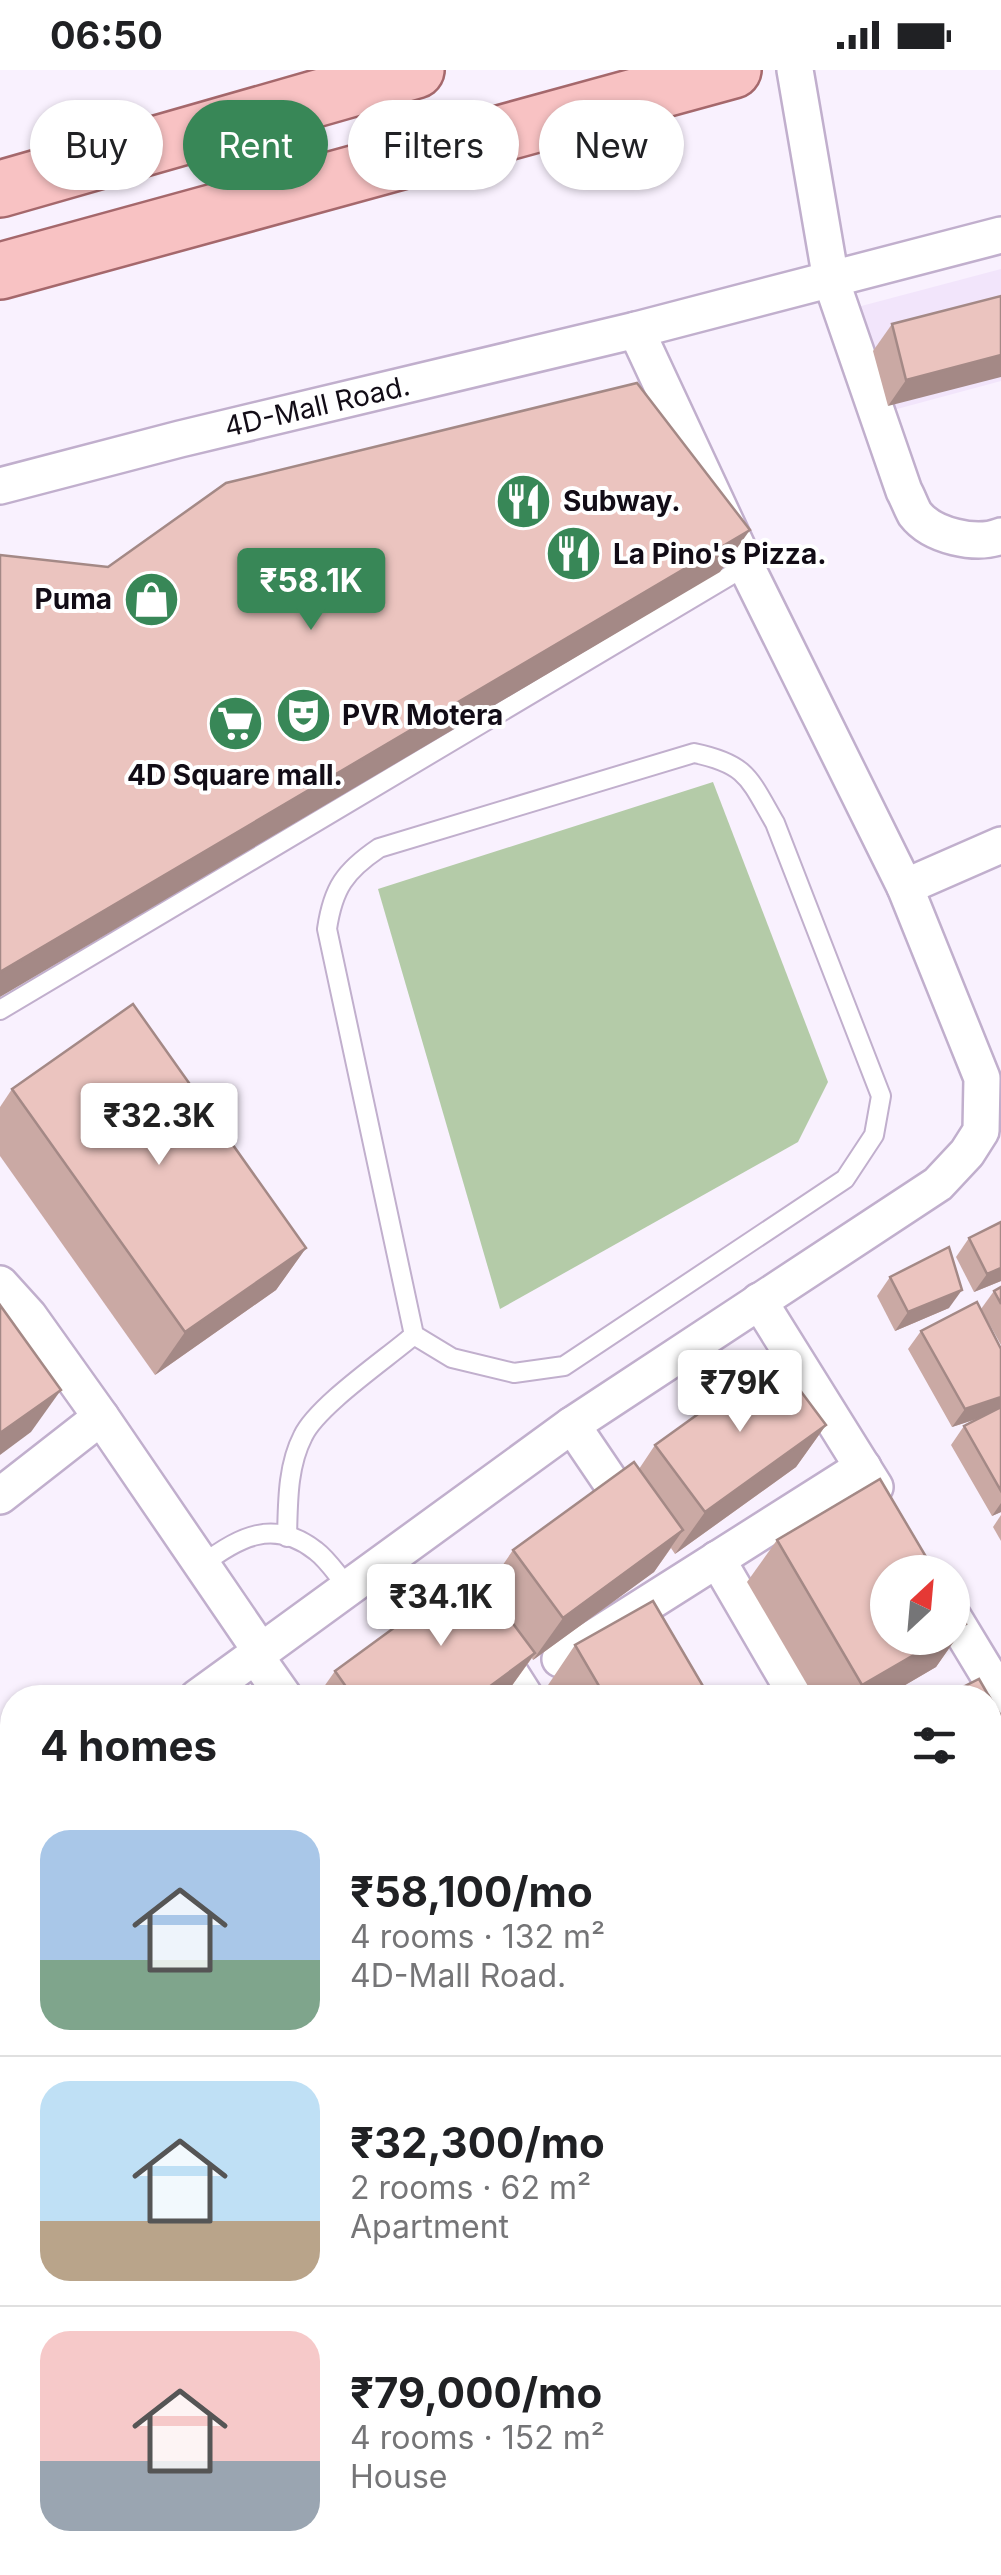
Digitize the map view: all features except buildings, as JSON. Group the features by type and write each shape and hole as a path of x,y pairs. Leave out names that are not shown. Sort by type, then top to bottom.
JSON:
{"main road":[{"path":"0,189 416,70"},
{"path":"0,271 732,70"}],"street":[{"path":"796,70 832,280 904,490 917,517 950,536 990,540 1001,536"},
{"name":"4D-Mall Road.","path":"0,486 1001,236"},
{"path":"213,1685 572,1425 938,1184 967,1154 981,1131 982,1078 904,886 746,566 636,330"},
{"path":"904,886 1001,845"},
{"path":"0,1284 29,1316 102,1417 277,1685"},
{"path":"759,1301 890,1512"},
{"path":"0,1496 102,1417"},
{"path":"572,1425 660,1554"},
{"path":"560,1659 647,1624 717,1559 863,1466"},
{"path":"717,1559 790,1685"},
{"path":"475,1619 518,1685"},
{"path":"970,1645 994,1685"}],"lane":[{"path":"0,1010 746,566"},
{"path":"694,753 728,760 752,782 775,822 882,1096 874,1136 845,1179 564,1366 514,1373 452,1358 414,1335 327,929 331,899 345,876 378,848 694,753"},
{"path":"288,1537 289,1489 304,1432 414,1335"},
{"path":"202,1565 232,1542 256,1533 288,1537 316,1550 348,1587"}],"shaded area":[{"path":"1001,269 1001,381 882,413 850,309"}],"green space":[{"path":"713,782 828,1082 798,1142 500,1309 378,889"}],"place":[{"name":"Subway.","path":"524,501"},
{"name":"La Pino's Pizza.","path":"574,554"},
{"name":"Puma","path":"151,599"},
{"name":"PVR Motera","path":"303,715"},
{"name":"4D Square mall.","path":"235,724"}]}
